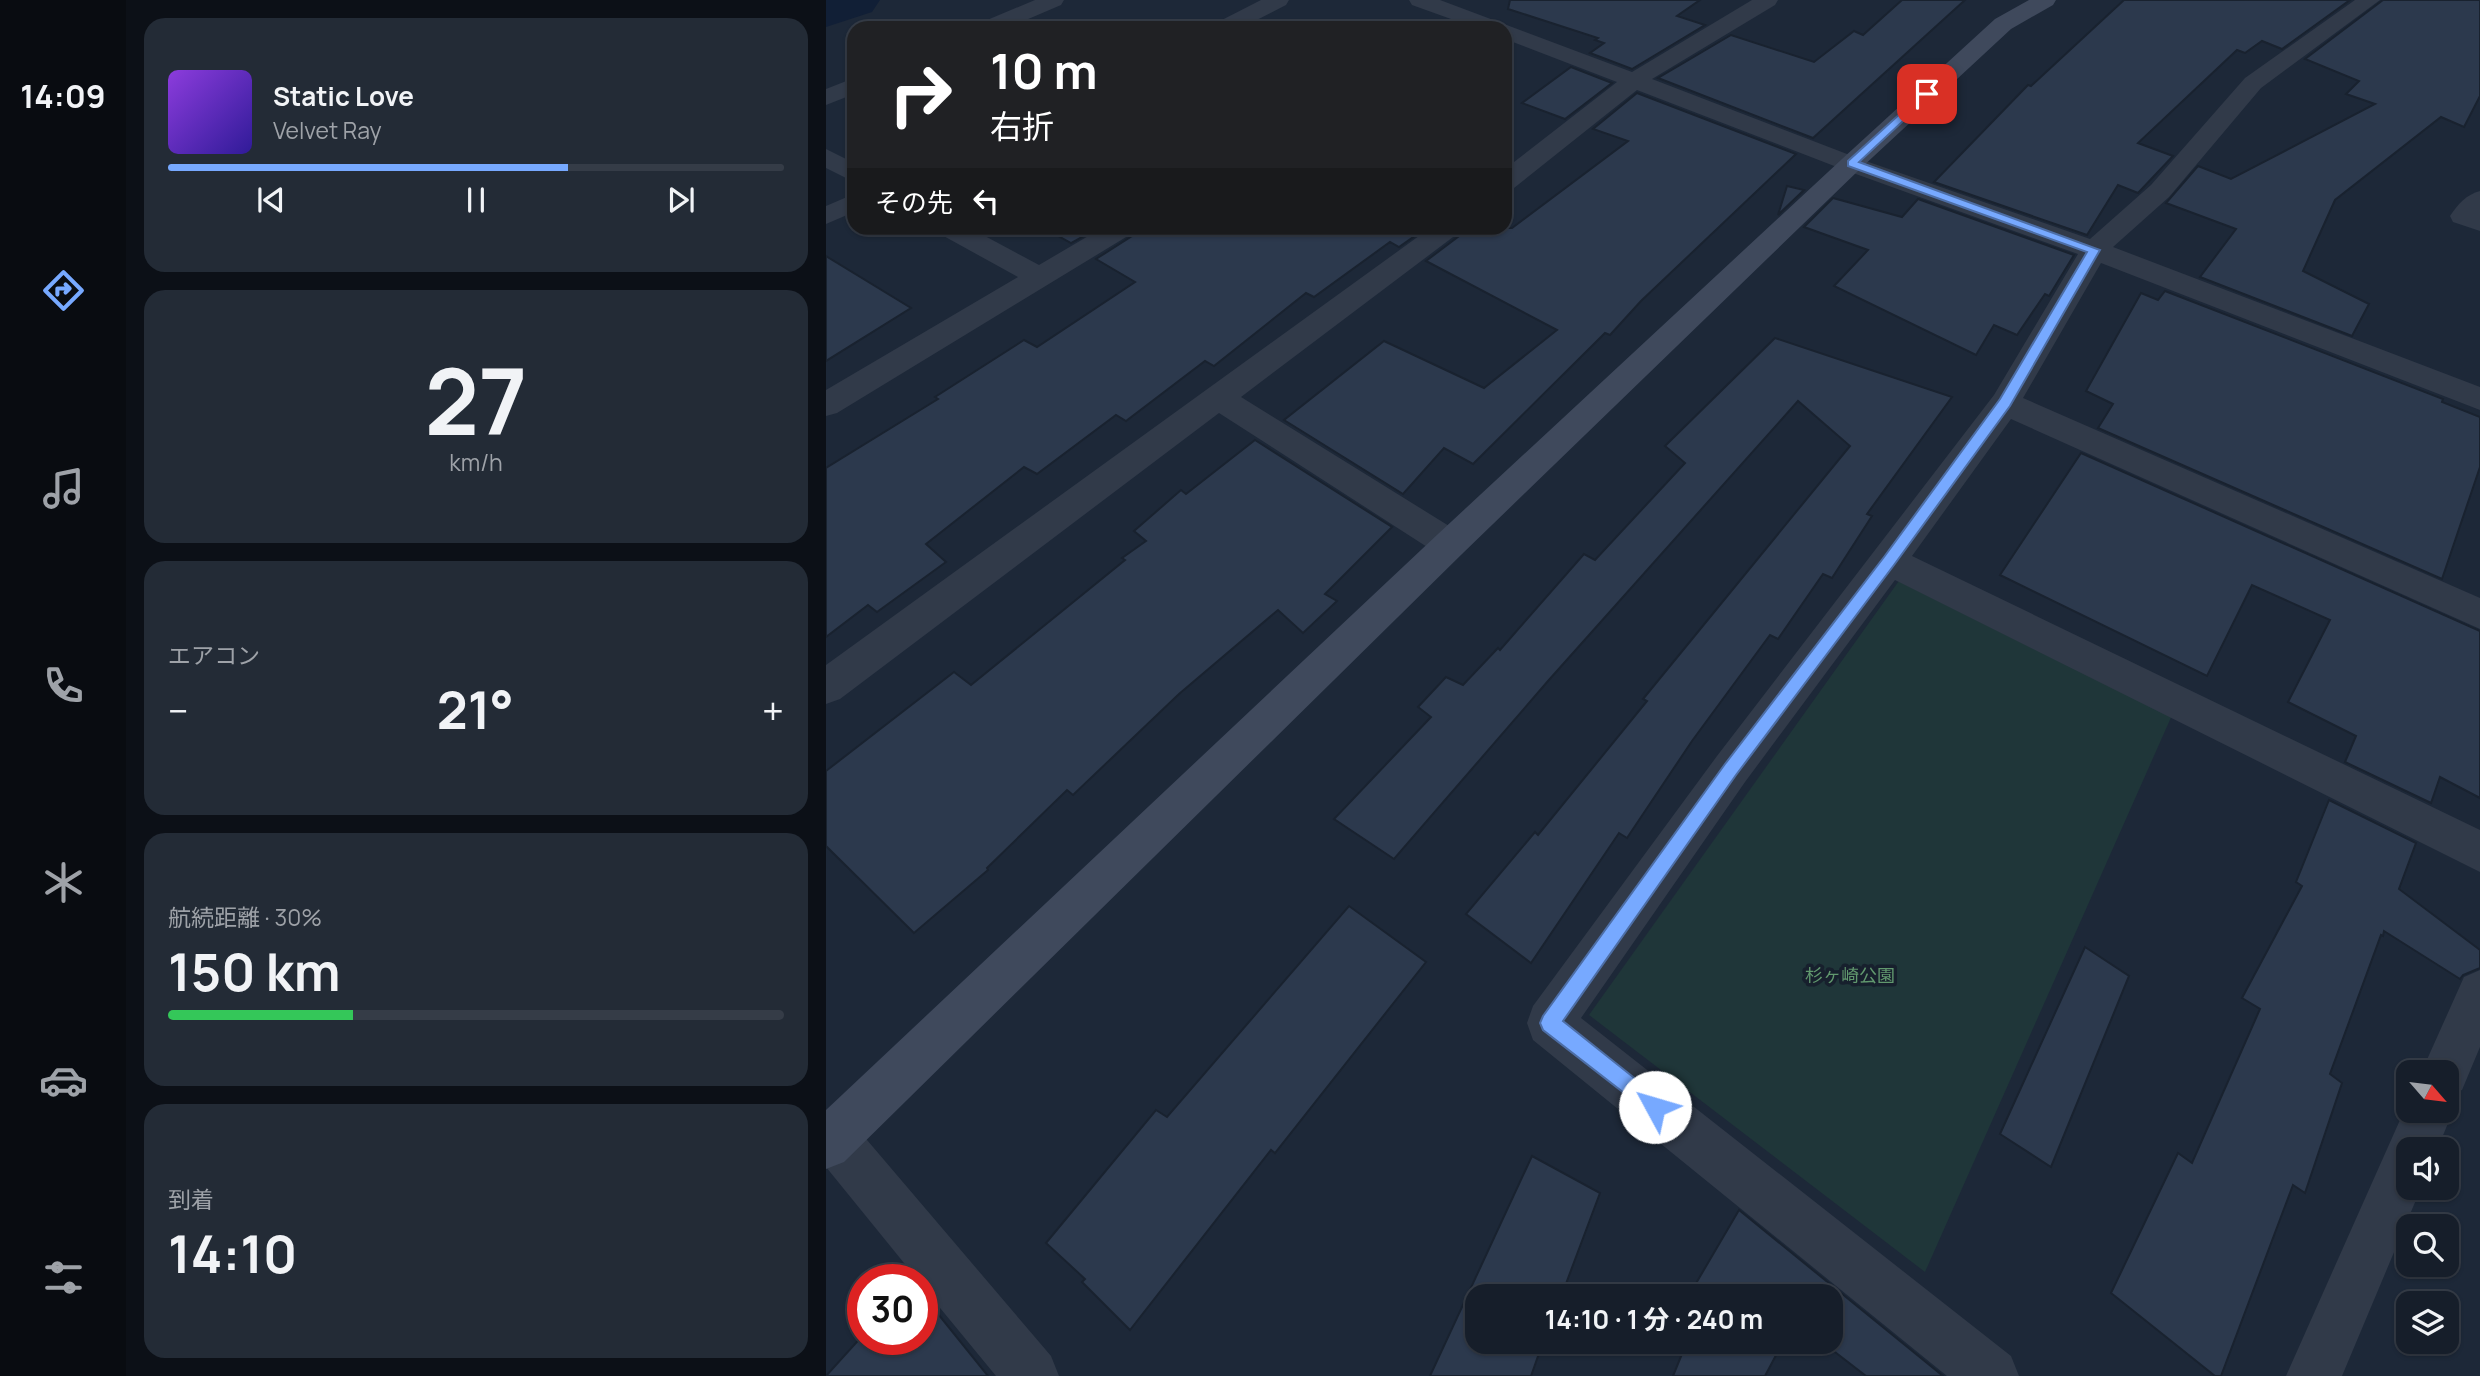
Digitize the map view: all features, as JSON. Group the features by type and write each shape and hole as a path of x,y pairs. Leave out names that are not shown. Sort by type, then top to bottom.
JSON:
{"street":[{"path":"1004,21 1053,0"},
{"path":"1238,21 1278,0"},
{"path":"1420,0 1478,21"},
{"path":"1730,0 1760,4"},
{"path":"1031,1376 829,1140 1450,544 1852,163 2003,24 2045,0"},
{"path":"1992,1376 1550,1023 1731,769 2005,403 2094,250 2160,191 2253,83 2358,2"},
{"path":"1512,176 1636,79 1760,4"},
{"path":"1457,21 1465,16"},
{"path":"1512,34 1852,163 2094,250 2480,399"},
{"path":"826,97 847,88"},
{"path":"826,157 847,170"},
{"path":"2480,199 2463,216 2480,223"},
{"path":"826,216 847,206"},
{"path":"963,235 1040,277"},
{"path":"826,405 1109,235"},
{"path":"826,687 1434,235"},
{"path":"1216,396 1450,544"},
{"path":"2005,403 2480,614"},
{"path":"1889,561 2480,852"},
{"path":"2451,1060 2480,993"},
{"path":"2314,1376 2396,1187"}],"green space":[{"name":"杉ヶ崎公園","path":"1901,578 2173,713 1925,1272 1589,1015"}],"building":[{"path":"1510,0 1700,0 1677,16 1705,25 1632,69 1590,53 1604,43 1595,40 1598,38 1508,9"},
{"path":"1902,0 1965,0 1813,138 1658,78 1731,35 1814,62 1854,31 1863,35"},
{"path":"2124,0 2350,0 2282,49 2262,41 2245,53 2237,50 2138,143 2173,156 2138,193 2118,185 2087,235 1934,182 2028,85 2031,86"},
{"path":"2383,0 2480,0 2480,96 2464,127 2441,117 2335,200 2303,271 2369,304 2352,336 2200,277 2236,229 2166,203 2198,166 2231,179 2375,104 2346,94 2359,81 2305,59"},
{"path":"1571,67 1612,83 1565,119 1522,103"},
{"path":"1637,93 1796,154 1641,301 1610,335 1605,333 1473,464 1444,448 1403,494 1284,420 1384,341 1484,388 1557,330 1426,261 1460,235 1512,235 1512,228 1628,141 1593,129"},
{"path":"1787,186 1804,190 1778,215"},
{"path":"1833,198 1902,217 1918,199 2074,255 2049,296 2045,294 2017,335 1994,325 1976,355 1834,286 1868,250 1804,227"},
{"path":"1057,235 1085,235 1071,243"},
{"path":"1416,235 1399,247 1390,242 1314,297 1306,293 1214,366 1205,361 1126,421 1116,415 1037,474 1024,467 926,544 946,562 877,612 868,605 826,637 826,468 938,399 935,397 1024,340 1037,347 1135,282 1096,259 1132,236"},
{"path":"826,256 911,308 826,361"},
{"path":"2165,291 2443,399 2442,402 2480,417 2480,467 2442,579 2098,428 2113,404 2086,391 2141,293 2158,300"},
{"path":"1775,338 1952,397 1867,514 1872,516 1832,578 1823,574 1778,639 1770,635 1692,741 1627,838 1619,833 1531,963 1466,914 1535,832 1538,835 1647,701 1643,699 1850,446 1798,401 1548,681 1394,859 1334,819 1431,717 1418,707 1446,677 1463,685 1498,648 1500,650 1584,554 1595,560 1685,463 1665,446"},
{"path":"1255,440 1392,527 1325,594 1337,601 1303,633 1278,610 1179,694 1073,795 1067,790 987,868 988,870 914,933 826,846 826,771 954,672 971,685 1125,560 1122,558 1146,541 1134,531 1181,490 1186,494"},
{"path":"2081,453 2480,631 2480,798 2440,777 2431,803 2345,762 2356,736 2288,702 2330,620 2252,585 2207,676 2000,575"},
{"path":"2329,800 2416,843 2399,889 2480,950 2480,968 2460,979 2384,931 2383,936 2381,935 2330,1074 2342,1083 2305,1193 2293,1185 2221,1376 2215,1376 2111,1293 2178,1153 2192,1163 2260,1009 2242,998 2302,886 2296,882"},
{"path":"1349,906 1426,962 1275,1153 1271,1150 1130,1330 1082,1282 1085,1279 1046,1243 1156,1110 1167,1117"},
{"path":"2085,947 2129,976 2051,1167 2000,1134"},
{"path":"1532,1156 1600,1193 1566,1284 1473,1284"},
{"path":"1739,1210 1830,1284 1696,1284"},
{"path":"1843,1295 1943,1376 1866,1376 1838,1354 1843,1354"},
{"path":"1465,1301 1465,1354 1539,1354 1531,1376 1430,1376"},
{"path":"938,1314 988,1376 826,1376 847,1353 847,1355 938,1355"},
{"path":"1682,1354 1777,1354 1765,1376 1673,1376"}],"waterway":[{"path":"826,10 852,0"}],"route":[{"path":"1655,1107 1550,1023 1731,769 2005,403 2094,250 1852,163 1927,94"}]}
